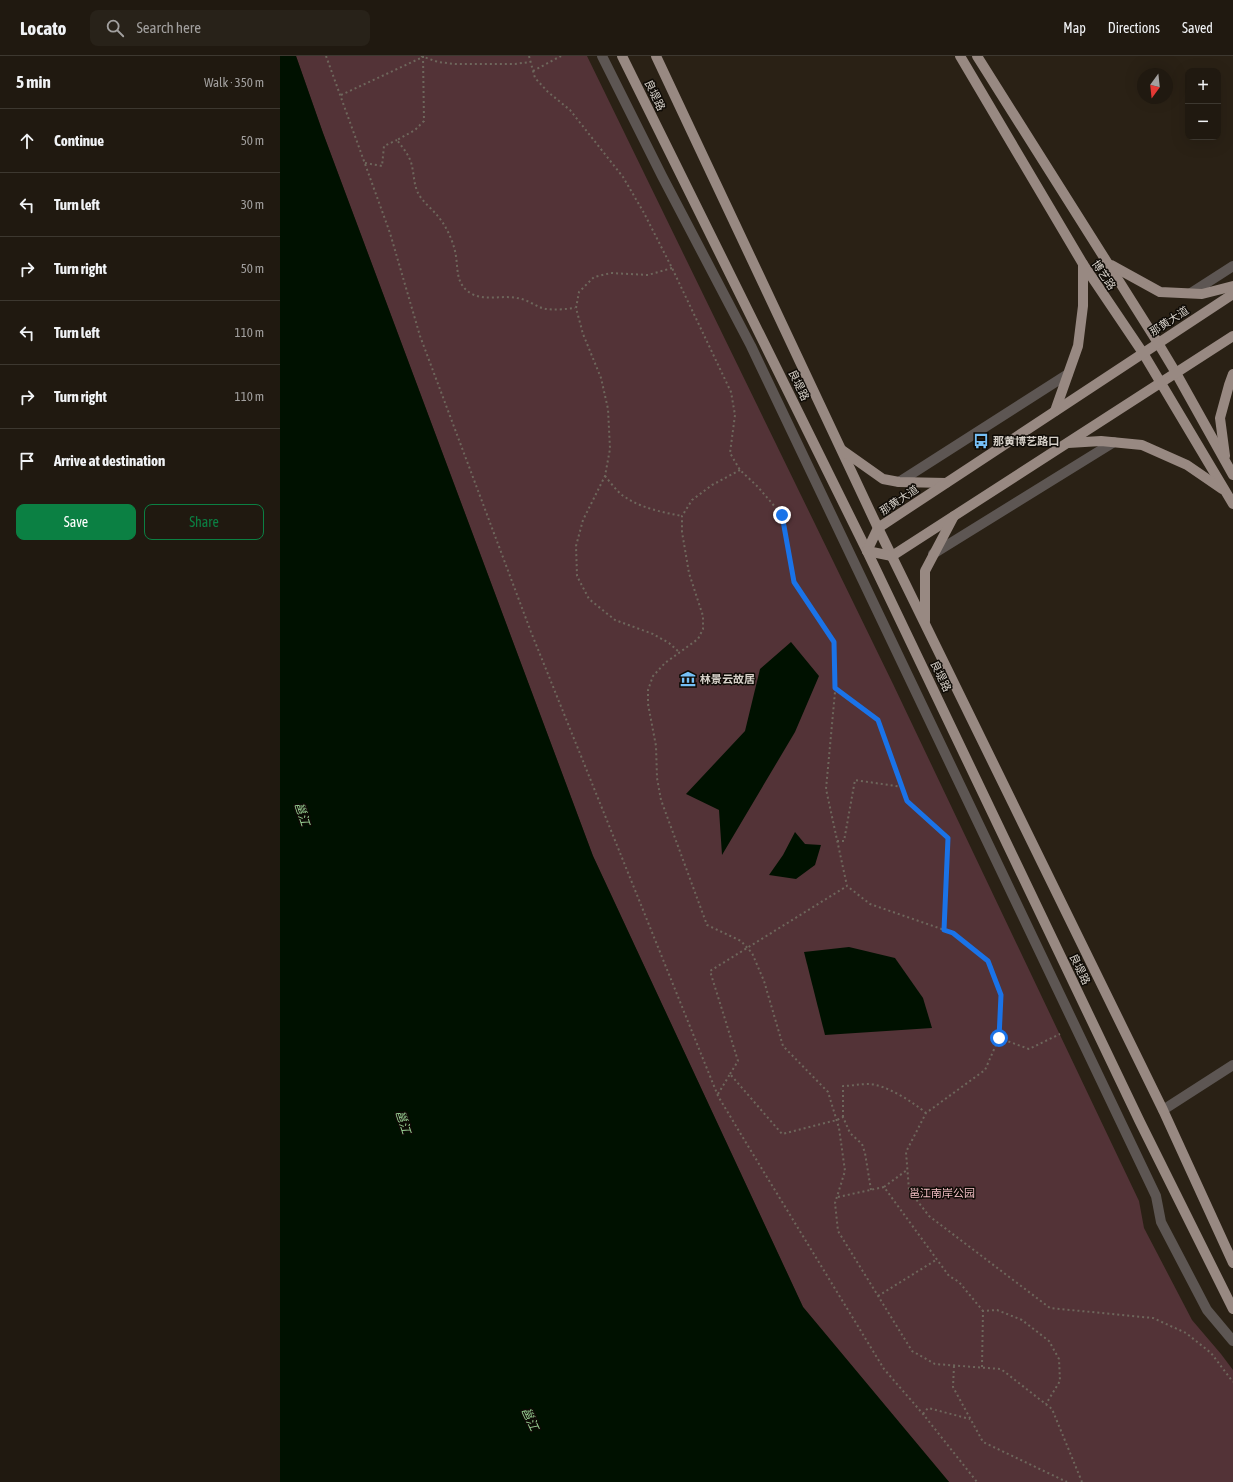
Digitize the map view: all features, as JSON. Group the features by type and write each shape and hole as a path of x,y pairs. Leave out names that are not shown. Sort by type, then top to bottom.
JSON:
{"main road":[{"name":"良堤路","path":"622,56 867,551 1140,1122 1233,1309"},
{"name":"博艺路","path":"960,56 1083,264 1143,353 1233,504"},
{"name":"博艺路","path":"977,56 1176,372 1233,475"},
{"name":"良堤路","path":"660,59 840,449 1163,1110 1233,1263"},
{"path":"1055,411 1078,346 1083,306 1083,264"},
{"path":"1109,264 1160,292 1202,294 1233,286"},
{"name":"那黄大道","path":"867,551 878,528 1233,294"},
{"path":"867,551 892,556 1233,336"},
{"path":"1226,462 1220,418 1233,374"},
{"path":"1066,443 1101,441 1142,445 1187,465 1225,491"},
{"path":"840,449 883,478 899,482 946,483"},
{"path":"926,625 925,571 954,516"}],"street":[{"path":"602,56 662,176 751,346 1156,1196 1161,1222 1207,1310 1233,1340"},
{"path":"1191,293 1233,266"},
{"path":"899,482 1068,374"},
{"path":"933,554 1114,442"},
{"path":"1163,1110 1233,1065"}],"path":[{"path":"326,56 390,233 420,336 531,632 718,1094 884,1369 923,1414 977,1482"},
{"path":"341,95 422,56 438,62 455,64 515,64 530,62"},
{"path":"365,163 382,166 384,146 415,130 424,122 422,56"},
{"path":"529,56 535,78 548,92 570,110 622,177 644,213 731,392 735,415 730,453 740,470 758,487 782,515 794,582 834,642 835,688 826,789 847,886 870,904 953,933 988,961 1001,995 999,1038 985,1070 926,1113 906,1152 909,1190 929,1216 1050,1308 1153,1318 1186,1333 1211,1353 1233,1382"},
{"path":"533,71 561,56"},
{"path":"397,140 408,155 412,165 418,192 423,201 437,215 450,236 456,252 458,280 463,287 472,294 485,298 503,296 517,298 543,308 553,310 576,308"},
{"path":"672,268 648,275 612,272 594,277 579,292 576,308 583,334 601,378 608,409 610,449 605,476 583,520 576,546 577,576 589,600 615,620 653,634 670,643 679,653"},
{"path":"740,470 712,485 692,500 682,516 682,532 688,566 703,616 703,629 698,639 664,663 653,676 648,690 648,704 656,746 657,778 661,800 706,925 741,941 752,954 764,981 783,1046 828,1092 837,1120 845,1171 835,1204 838,1230 912,1352 935,1364 1001,1369 1052,1409 1082,1482"},
{"path":"605,476 621,494 639,505 682,516"},
{"path":"835,688 878,720 907,801 948,838 944,930"},
{"path":"837,841 844,841 855,780 902,788"},
{"path":"718,1094 738,1061 710,971 847,886"},
{"path":"999,1038 1028,1049 1060,1034"},
{"path":"730,1074 782,1134 837,1120 843,1117"},
{"path":"871,1190 865,1153 862,1144 850,1133 843,1117 843,1086 869,1084 879,1086 912,1102 926,1113"},
{"path":"837,1197 884,1187 907,1170"},
{"path":"884,1187 936,1260 949,1276 959,1282 983,1311 982,1367"},
{"path":"878,1296 936,1260"},
{"path":"983,1311 997,1310 1022,1320 1049,1341 1059,1360 1060,1381 1046,1404"},
{"path":"954,1365 953,1387 983,1442 1067,1482"},
{"path":"923,1414 928,1408 970,1419"}],"green space":[{"name":"邕江南岸公园","path":"296,56 587,56 893,684 1139,1201 1144,1228 1192,1320 1233,1370 1233,1482 949,1482 803,1307 593,856 323,133"}],"water":[{"name":"邕江","path":"280,56 296,56 323,133 593,856 803,1307 949,1482 280,1482"},
{"path":"791,642 819,676 795,732 722,855 719,810 686,794 745,731 760,669"},
{"path":"795,832 805,844 821,845 815,865 796,879 769,875 783,855"},
{"path":"849,947 895,958 923,998 932,1028 825,1035 804,952"}],"place":[{"name":"那黄博艺路口","path":"981,441"},
{"name":"林景云故居","path":"688,679"}],"route":[{"path":"782,515 794,582 834,642 835,688 878,720 907,801 948,838 944,930 953,933 988,961 1001,995 999,1038"}]}
